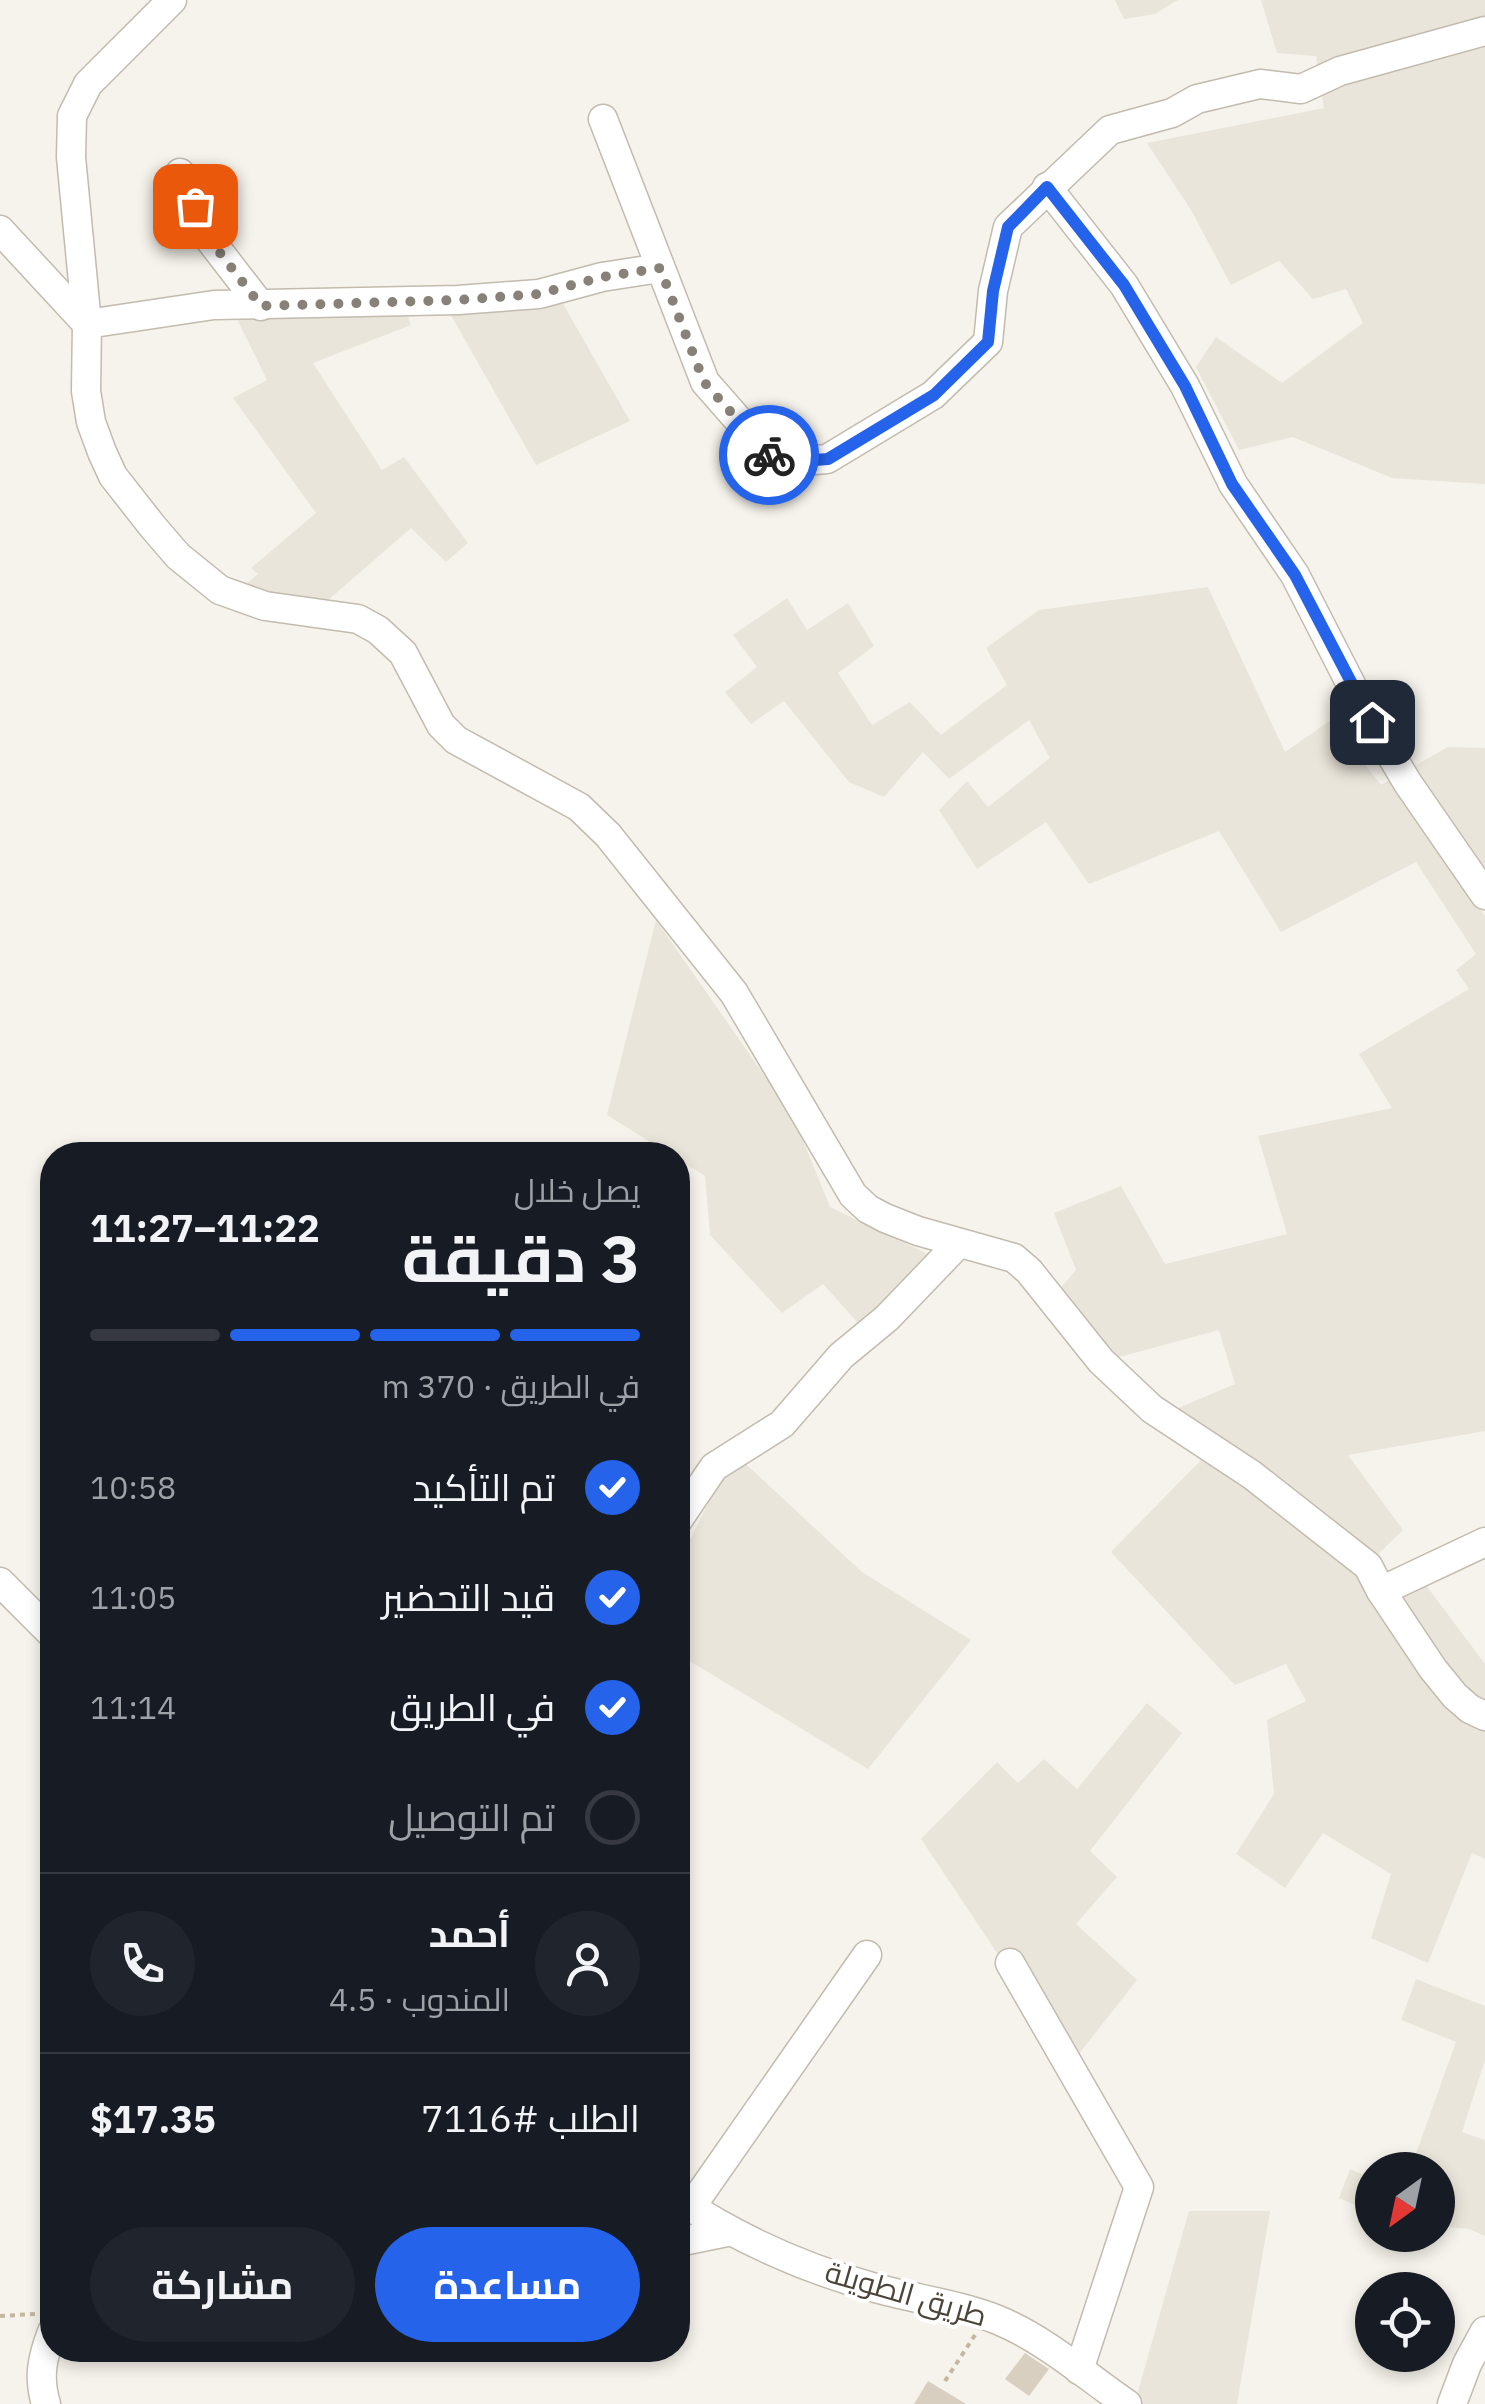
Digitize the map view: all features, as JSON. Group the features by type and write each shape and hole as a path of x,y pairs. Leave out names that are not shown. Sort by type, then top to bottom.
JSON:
{"street":[{"path":"172,0 88,84 72,116 71,157 87,324 86,392 90,422 113,476 130,499 178,556 220,590 246,601 345,616 378,630 403,652 441,725 456,740 580,807 608,835 734,993 853,1195 885,1218 1014,1258 1102,1361 1152,1409 1252,1475 1368,1566 1381,1591 1455,1696 1470,1710 1485,1716"},
{"path":"603,119 704,382 776,463 828,459 934,395 988,342 993,291 1008,227 1110,130 1172,113 1197,99 1260,84 1302,89 1340,71 1485,31"},
{"path":"180,172 210,240 261,306"},
{"path":"1047,187 1124,285 1185,386 1232,484 1295,575 1361,704 1407,782 1485,895"},
{"path":"0,230 87,324"},
{"path":"87,324 214,306 458,300 539,294 602,277 660,268"},
{"path":"690,1503 714,1468 782,1424 841,1356 888,1318 959,1243"},
{"path":"1381,1591 1485,1542"},
{"path":"0,1582 40,1622"},
{"path":"690,2195 868,1955"},
{"path":"1010,1964 1139,2187 1079,2370"},
{"name":"طريق الطويلة","path":"690,2207 727,2232 867,2286 988,2316 1024,2333 1127,2404"},
{"path":"690,2240 727,2232"},
{"path":"1452,2404 1485,2331"},
{"path":"43,2362 40,2380 46,2404"}],"path":[{"path":"0,2316 40,2322"},
{"path":"945,2381 988,2316"}],"shaded area":[{"path":"1115,0 1178,0 1155,14 1124,19"},
{"path":"1261,0 1485,0 1485,484 1392,478 1293,437 1239,450 1196,367 1216,337 1282,383 1363,323 1346,289 1313,299 1279,261 1231,285 1191,210 1147,143 1324,108 1316,56 1277,53"},
{"path":"562,302 630,421 536,465 448,310 540,310"},
{"path":"406,312 411,325 313,363 382,470 404,457 468,543 446,562 411,528 327,601 240,589 258,574 251,568 316,513 233,398 267,380 237,319"},
{"path":"1208,587 1285,752 1331,720 1381,785 1448,747 1485,748 1485,867 1440,849 1485,916 1485,1431 1348,1455 1403,1530 1374,1558 1169,1412 1235,1384 1219,1330 1112,1359 1057,1292 1076,1270 1054,1213 1121,1186 1165,1264 1287,1234 1258,1136 1392,1108 1359,1054 1469,989 1456,970 1476,954 1416,862 1281,932 1219,831 1089,884 1046,822 977,869 939,810 967,781 988,807 1050,758 1029,720 949,779 923,752 884,797 849,782 784,701 751,724 725,692 757,667 733,635 787,598 807,630 848,603 874,646 838,673 872,725 910,702 941,735 1007,685 986,648 1039,610"},
{"path":"656,920 794,1118 830,1207 938,1259 865,1331 823,1284 782,1313 710,1235 705,1176 690,1167 690,1142 650,1142 607,1115"},
{"path":"734,1453 862,1572 971,1640 868,1769 690,1661 690,1539"},
{"path":"1205,1456 1350,1562 1380,1609 1425,1584 1485,1664 1485,1859 1472,1853 1428,1963 1371,1938 1391,1874 1323,1833 1285,1888 1236,1854 1274,1794 1267,1720 1306,1701 1286,1664 1235,1685 1111,1552"},
{"path":"1147,1703 1182,1733 1090,1851 1117,1877 1076,1924 1137,1980 1071,2064 921,1839 997,1762 1018,1783 1044,1759 1077,1789"},
{"path":"1416,1979 1485,2006 1485,2060 1462,2132 1485,2140 1485,2236 1455,2228 1455,2152 1416,2152 1456,2042 1401,2020"},
{"path":"1350,2169 1355,2171 1355,2205 1339,2198"},
{"path":"1189,2211 1270,2211 1237,2404 1138,2404 1135,2402"}],"building":[{"path":"1025,2353 1049,2369 1029,2396 1005,2379"},
{"path":"928,2381 966,2404 914,2404"}],"way so far":[{"path":"195,206 210,240 261,306 539,294 602,277 660,268 704,382 769,455"}],"route":[{"path":"769,455 776,463 828,459 934,395 988,342 993,291 1008,227 1047,187 1124,285 1185,386 1232,484 1295,575 1372,722"}]}
